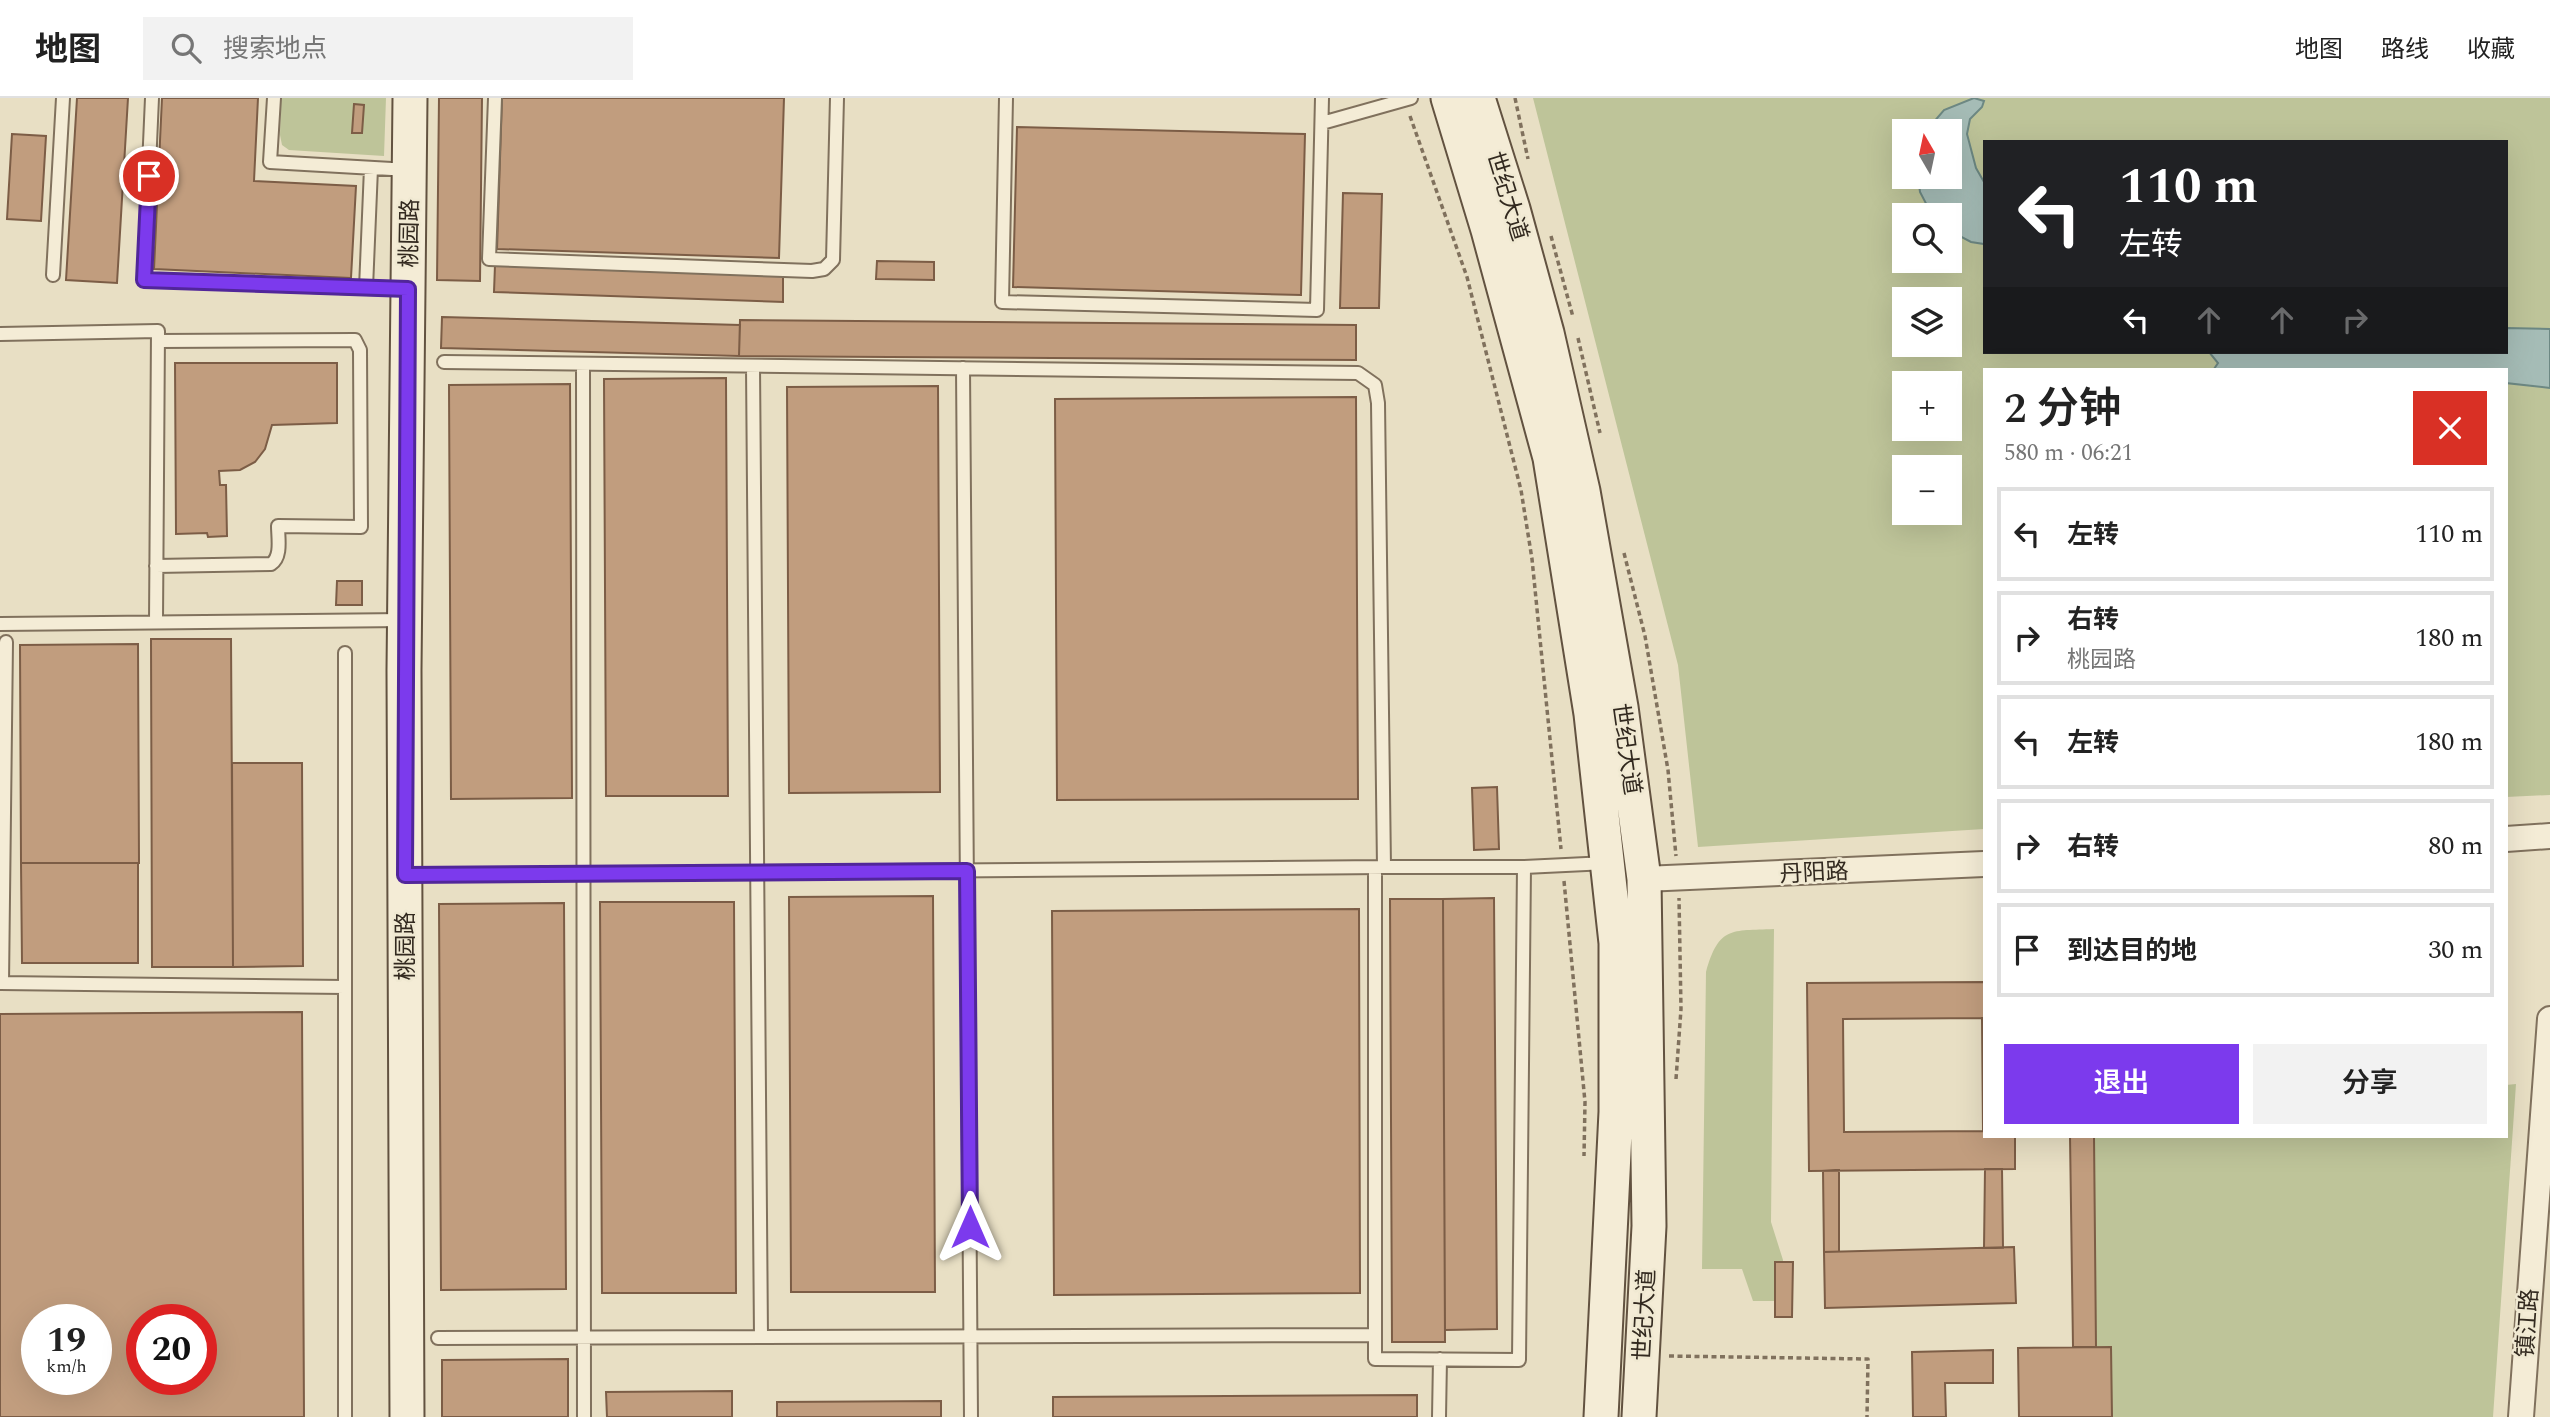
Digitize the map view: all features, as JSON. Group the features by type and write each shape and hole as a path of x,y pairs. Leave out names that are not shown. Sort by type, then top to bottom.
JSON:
{"street":[{"name":"桃园路","path":"407,1417 405,620 410,98"},
{"name":"世纪大道","path":"1448,98 1547,333 1583,491 1621,707 1644,879 1649,1226 1639,1417"},
{"name":"世纪大道","path":"1478,98 1550,458 1591,714 1616,943 1616,1112 1601,1417"},
{"path":"2508,838 2550,836"},
{"name":"丹阳路","path":"1644,879 1983,864"},
{"name":"镇江路","path":"2521,1417 2542,1217 2550,1019"}],"lane":[{"path":"54,275 63,98"},
{"path":"152,98 144,280 408,289"},
{"path":"274,98 270,162 410,170"},
{"path":"495,98 489,259 812,271 824,269 833,260 837,98"},
{"path":"1006,98 1002,302 1317,310 1322,98"},
{"path":"1322,123 1408,99"},
{"path":"366,288 371,168"},
{"path":"0,334 158,331 156,622"},
{"path":"156,566 271,564 278,556 278,526 361,527 360,350 355,340 158,341"},
{"path":"444,362 1358,373 1375,385 1378,403 1380,867 1375,1359 1518,1360 1524,867"},
{"path":"583,363 584,1417"},
{"path":"753,366 761,1337"},
{"path":"963,368 971,1417"},
{"path":"0,624 405,620"},
{"path":"6,642 1,983 345,987"},
{"path":"345,653 345,1417"},
{"path":"405,875 1524,867 1607,863"},
{"path":"438,1338 1375,1335"},
{"path":"1439,1417 1440,1359"}],"path":[{"path":"1408,99 1467,277 1521,490 1532,559 1585,1102 1584,1158"},
{"path":"1643,1353 1666,1356 1868,1359 1867,1417"}],"green space":[{"path":"281,98 386,98 384,156 289,150 282,145 280,135"},
{"path":"1533,98 2550,98 2550,795 2508,797 2508,368 1983,368 1983,829 1698,847 1678,665"},
{"path":"1774,929 1771,1222 1783,1260 1782,1301 1753,1301 1742,1269 1702,1269 1706,972 1716,946 1729,934"},
{"path":"2516,1084 2493,1417 2093,1417 2094,1138 2508,1138 2508,1085"}],"water":[{"path":"1974,98 1984,101 1982,107 1970,119 1967,134 1976,168 1983,180 1983,244 1962,237 1962,203 1926,203 1920,192 1920,189 1962,189 1962,119 1936,119 1944,110"},
{"path":"2508,328 2550,329 2550,388 2508,383 2508,368 2215,368 2218,363 2211,354 2508,354"}],"building":[{"path":"77,98 128,98 117,283 66,280"},
{"path":"162,98 258,98 254,181 356,186 351,278 154,269"},
{"path":"439,98 482,98 480,281 437,280"},
{"path":"502,98 784,98 779,258 497,249"},
{"path":"354,104 364,105 362,133 352,133"},
{"path":"1017,127 1305,134 1301,295 1013,287"},
{"path":"12,134 46,136 41,221 7,219"},
{"path":"1343,193 1382,194 1379,308 1340,308"},
{"path":"877,261 934,262 934,280 876,279"},
{"path":"495,265 783,275 783,302 494,292"},
{"path":"442,317 740,325 739,356 441,348"},
{"path":"740,320 1356,325 1356,360 739,356"},
{"path":"175,363 337,363 337,423 272,425 265,449 255,462 240,470 219,471 220,485 226,485 227,536 208,537 207,533 176,534"},
{"path":"726,378 728,796 606,796 604,379"},
{"path":"570,384 572,798 451,799 449,385"},
{"path":"938,386 940,792 789,793 787,387"},
{"path":"1356,397 1358,799 1057,800 1055,399"},
{"path":"337,581 362,581 362,605 336,605"},
{"path":"151,639 231,639 233,967 152,967"},
{"path":"138,644 139,863 21,863 20,645"},
{"path":"232,763 302,763 303,966 233,967"},
{"path":"1497,787 1499,849 1474,850 1472,788"},
{"path":"21,863 138,863 138,963 22,963"},
{"path":"933,896 935,1292 791,1292 789,897"},
{"path":"1494,898 1497,1329 1445,1330 1443,899"},
{"path":"1390,899 1443,899 1445,1342 1392,1342"},
{"path":"600,902 734,902 736,1293 602,1293"},
{"path":"564,903 566,1289 441,1290 439,904"},
{"path":"1359,909 1360,1293 1054,1295 1052,911"},
{"path":"1983,982 1983,1018 1843,1019 1844,1132 1983,1131 1983,1138 2015,1138 2015,1169 1809,1171 1807,983"},
{"path":"302,1012 304,1417 0,1417 0,1014"},
{"path":"1982,1018 1983,1018 1983,1131"},
{"path":"2070,1138 2094,1138 2096,1347 2073,1347"},
{"path":"1985,1169 2002,1169 2003,1248 1984,1248"},
{"path":"1839,1170 1839,1252 1824,1252 1823,1171"},
{"path":"2014,1247 2016,1303 1825,1308 1824,1252"},
{"path":"1775,1262 1793,1262 1792,1317 1775,1317"},
{"path":"2111,1347 2112,1417 2019,1417 2018,1348"},
{"path":"1993,1350 1993,1383 1945,1383 1946,1417 1913,1417 1912,1352"},
{"path":"568,1359 568,1417 442,1417 442,1360"},
{"path":"732,1391 732,1417 607,1417 606,1392"},
{"path":"1417,1395 1417,1417 1053,1417 1053,1397"},
{"path":"941,1401 941,1417 777,1417 777,1402"}],"route":[{"path":"149,176 144,280 408,289 405,875 967,871 970,1227"}]}
